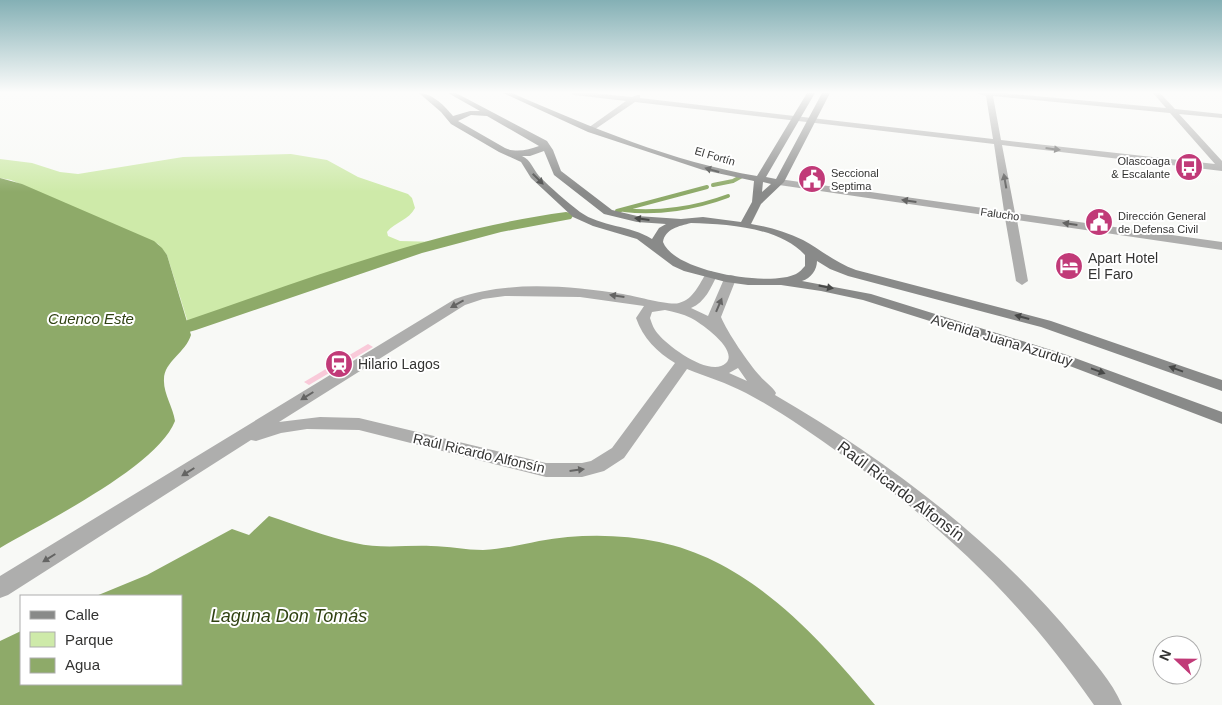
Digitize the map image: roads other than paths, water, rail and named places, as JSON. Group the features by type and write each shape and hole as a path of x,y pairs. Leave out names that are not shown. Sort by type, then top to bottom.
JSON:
{"main road":[{"path":"461,126 502,150 524,160 534,176 586,220 641,237 680,264 730,278 777,281 796,278 809,271 812,257 802,246"},
{"path":"512,126 544,143 549,150 554,169 602,209 622,216 655,221 691,220"},
{"name":"El Fortín","path":"582,126 711,170 779,182"},
{"path":"758,202 757,190 760,179 792,126"},
{"path":"745,225 758,202 774,189 779,182 808,126"},
{"path":"502,150 512,153 530,153 543,148 544,143"},
{"path":"562,201 586,197"},
{"path":"659,249 656,240 661,230 673,224 691,220"},
{"name":"Avenida Juana Azurduy","path":"691,220 745,225 782,235 834,266 857,275 1046,324 1222,386"},
{"name":"Avenida Juana Azurduy","path":"777,281 842,291 922,315 1076,363 1222,418"}],"street":[{"path":"592,130 598,126"},
{"path":"855,126 1222,168"},
{"path":"994,126 1022,281"},
{"path":"1184,126 1222,168"},
{"name":"Falucho","path":"779,182 1222,246"},
{"path":"670,307 687,306 695,301 711,274"},
{"path":"720,332 714,317 730,278"},
{"name":"Raúl Ricardo Alfonsín","path":"0,588 229,447 348,370 460,302 485,293 515,290 597,294 630,298 670,307 698,316 720,332 754,378 778,404"},
{"name":"Raúl Ricardo Alfonsín","path":"670,307 652,307 647,309 643,318 643,324 661,346 684,362 708,370 778,404 886,476 950,525 1015,586 1051,626 1087,672 1109,705"},
{"name":"Raúl Ricardo Alfonsín","path":"708,370 718,371 731,367 736,357 734,349"},
{"name":"Raúl Ricardo Alfonsín","path":"229,447 278,428 308,423 341,422 359,424 546,470 582,470 603,463 618,453 684,362"}],"water":[{"name":"Cuenco Este","path":"0,178 22,184 154,241 167,255 191,335 185,347 171,362 165,373 165,389 175,421 164,439 146,457 123,475 70,509 0,548"},
{"name":"Laguna Don Tomás","path":"269,516 333,538 374,546 437,546 483,550 584,536 629,537 659,542 692,552 724,566 753,584 806,629 875,705 0,705 0,641 20,631 20,685 182,685 182,595 98,595 147,575 232,529 249,535"}],"waterway":[{"path":"713,185 733,181 742,176"},
{"path":"617,211 707,187"},
{"path":"624,210 677,209 703,204 728,196"},
{"path":"189,326 317,281 416,250 501,227 566,216"}],"place":[{"name":"Olascoaga & Escalante","path":"1189,167"},
{"name":"Seccional Septima","path":"812,179"},
{"name":"Dirección General de Defensa Civil","path":"1099,222"},
{"name":"Apart Hotel El Faro","path":"1069,266"},
{"name":"Hilario Lagos","path":"339,364"}]}
